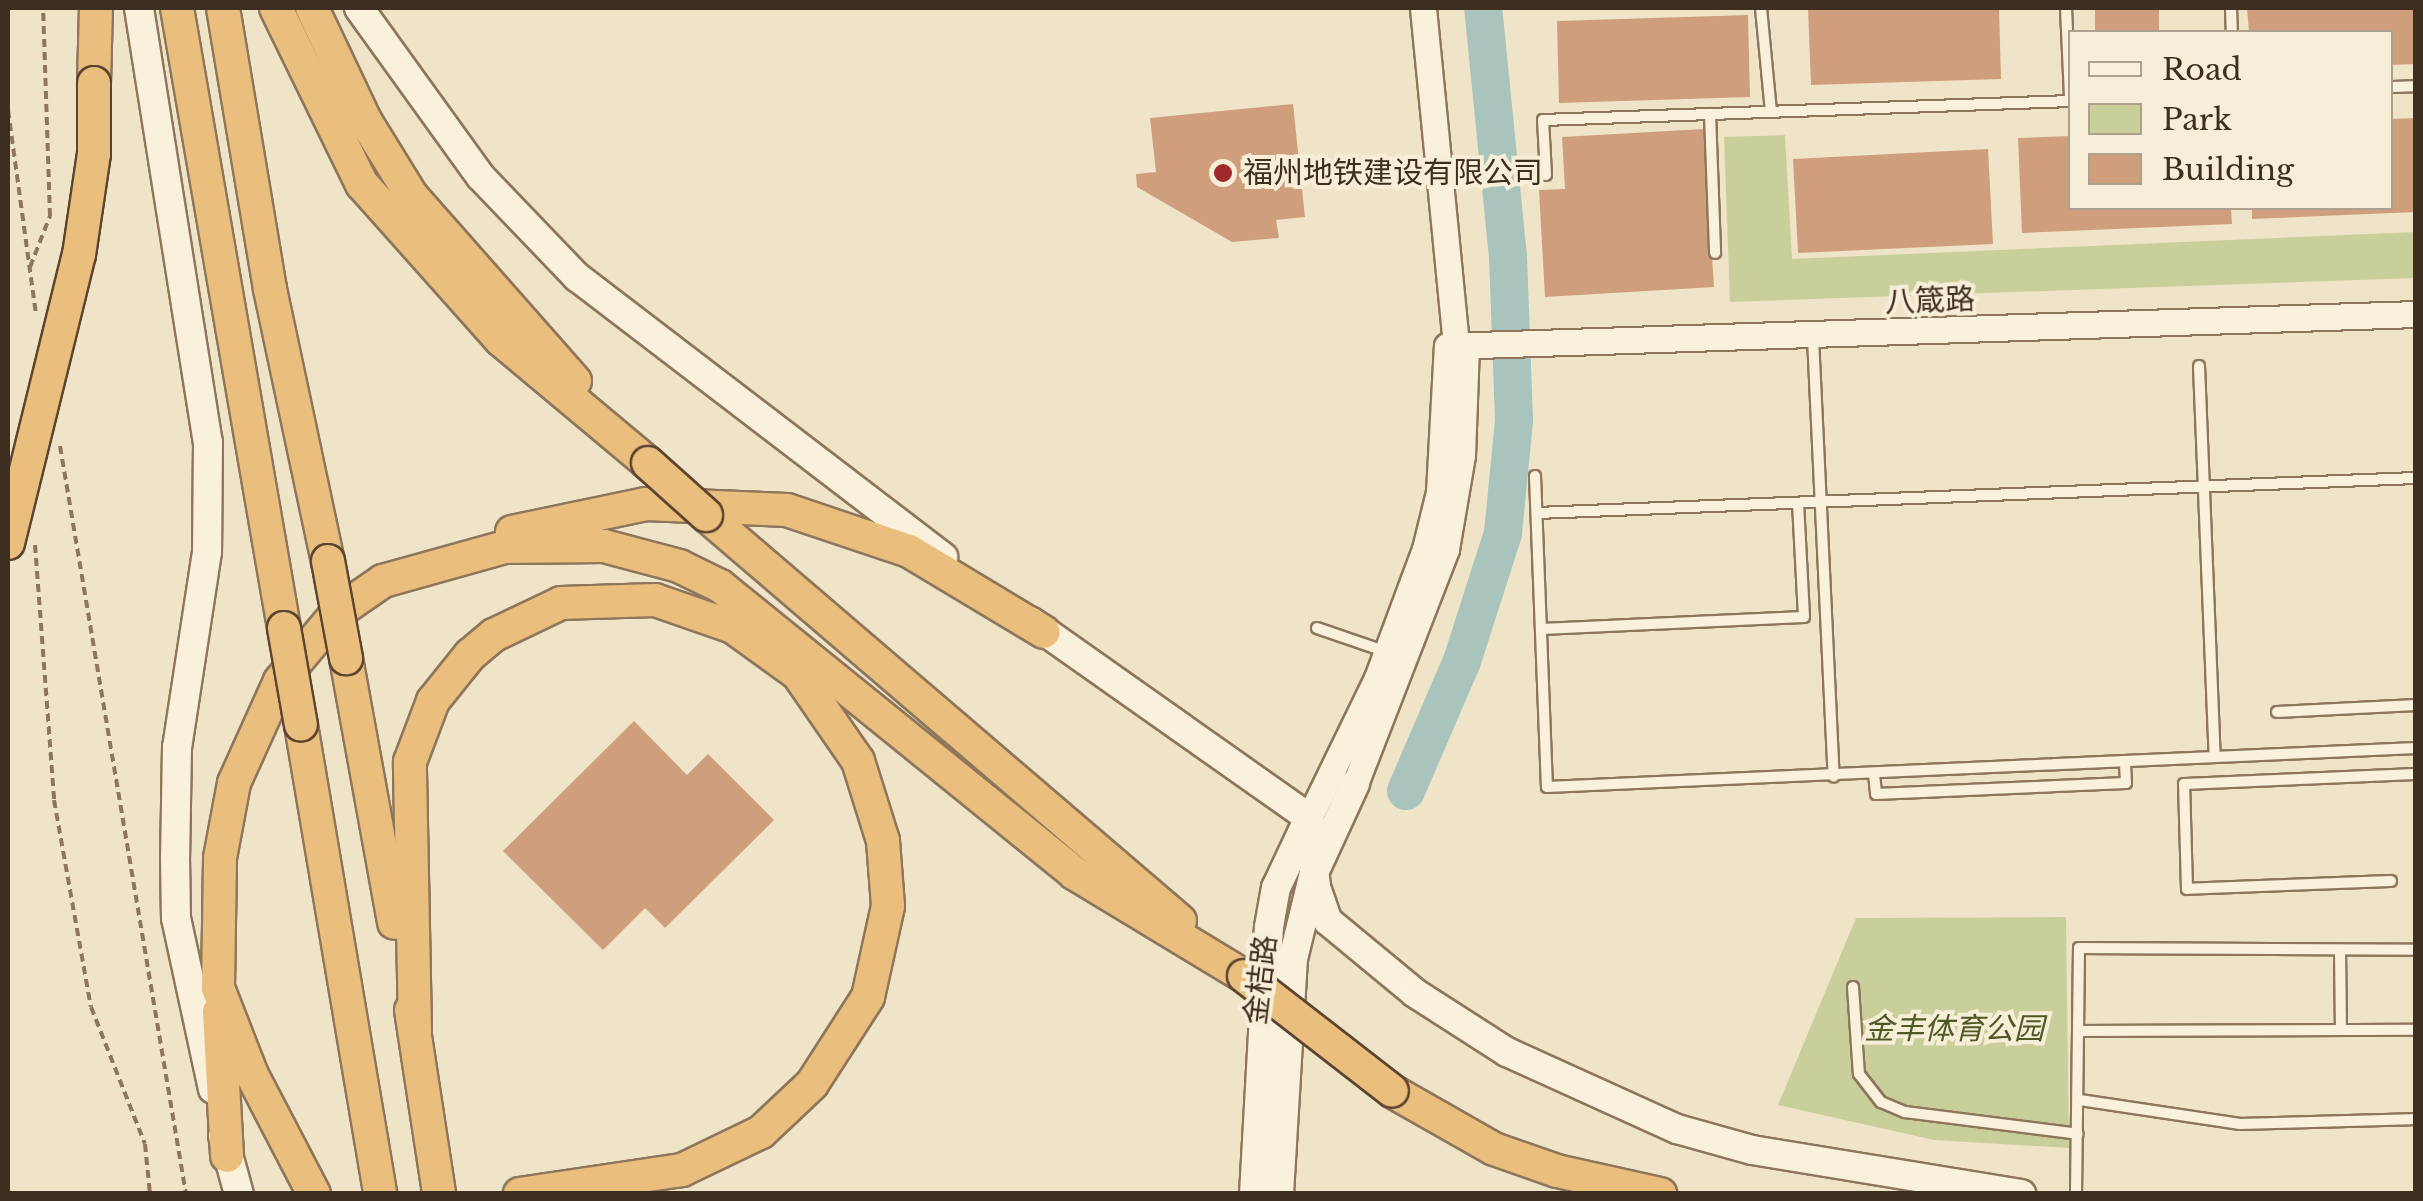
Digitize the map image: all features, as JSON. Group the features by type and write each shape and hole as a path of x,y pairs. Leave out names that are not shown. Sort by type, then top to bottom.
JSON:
{"highway":[{"path":"20,538 79,255 94,154 96,8"},
{"path":"177,8 380,1194"},
{"path":"223,8 270,289 346,658 414,1032 439,1194"},
{"path":"276,8 362,184 501,340 1244,976 1392,1091 1494,1149 1557,1172 1660,1194"},
{"path":"312,8 366,122 411,195 648,463"},
{"path":"227,1156 218,988 220,858 243,754 307,642 383,581 466,544 576,515 646,504 753,505 822,518 909,551 1044,632"},
{"path":"383,581 537,542 604,546 678,566 782,631 1074,873 1244,976"},
{"path":"414,1032 410,762 420,729 449,677 494,635 561,603 655,600 733,627 798,674 858,761 887,874 879,968 830,1060 761,1132 682,1170 520,1194"},
{"path":"218,988 252,1075 314,1194"}],"main road":[{"path":"139,8 208,442 203,604 176,746 176,918 227,1156 239,1194"},
{"path":"358,8 481,177 577,278 1044,632 1261,790 1310,818 1316,830 1314,873 1328,921 1415,992 1507,1052 1624,1106 1752,1150 2021,1194"},
{"name":"金桔路","path":"1279,1194 1290,986 1314,873 1354,784"},
{"path":"1254,1194 1271,909 1284,866 1310,818"}],"street":[{"path":"1354,784 1446,549 1462,454 1456,345 1424,8"},
{"name":"八箴路","path":"1456,345 1813,338 2416,314"},
{"path":"1310,818 1387,652 1435,516 1456,345"}],"lane":[{"path":"1761,8 1771,111"},
{"path":"2066,8 2068,54"},
{"path":"1546,175 1543,120 2068,99"},
{"path":"1710,114 1715,253"},
{"path":"1813,338 1834,776"},
{"path":"2199,366 2215,757"},
{"path":"1535,476 1547,787 2416,748"},
{"path":"1536,514 2416,478"},
{"path":"1541,629 1804,617 1798,503"},
{"path":"1317,628 1387,652"},
{"path":"2277,712 2416,705"},
{"path":"1874,774 1876,794 2107,784 2126,783 2125,761"},
{"path":"2391,882 2188,889 2184,784 2416,774"},
{"path":"2076,1194 2079,948 2416,950"},
{"path":"2340,950 2341,1030"},
{"path":"1853,987 1859,1074 1881,1102 1905,1112 2078,1134"},
{"path":"2080,1031 2416,1030"},
{"path":"2080,1100 2240,1124 2416,1119"}],"path":[{"path":"29,272 50,216 43,8"},
{"path":"8,110 39,329"},
{"path":"60,444 186,1194"},
{"path":"20,538 54,800 87,988 145,1144 150,1194"}],"green space":[{"path":"1785,135 1792,259 2415,232 2415,278 1730,302 1724,137"},
{"name":"金丰体育公园","path":"2066,917 2069,1148 1934,1140 1778,1105 1856,918"}],"building":[{"path":"1808,8 1999,8 2001,79 1811,85"},
{"path":"2095,8 2159,8 2159,30 2095,30"},
{"path":"2247,8 2416,8 2416,64 2393,65 2393,30 2249,30"},
{"path":"1748,15 1750,97 1559,103 1557,21"},
{"name":"福州地铁建设有限公司","path":"1293,104 1305,217 1276,220 1279,238 1232,242 1137,187 1136,174 1156,172 1150,118"},
{"path":"2416,118 2416,212 2252,219 2252,210 2393,210 2393,119"},
{"path":"1704,129 1714,287 1545,297 1539,190 1565,189 1562,137"},
{"path":"2068,136 2068,210 2231,210 2232,224 2022,233 2018,138"},
{"path":"1988,149 1993,244 1798,253 1793,159"},
{"path":"634,721 687,775 708,754 774,820 665,928 645,908 603,950 503,851"}],"waterway":[{"path":"1406,791 1462,661 1503,533 1514,420 1508,257 1483,8"}],"place":[{"name":"福州地铁建设有限公司","path":"1223,173"}]}
